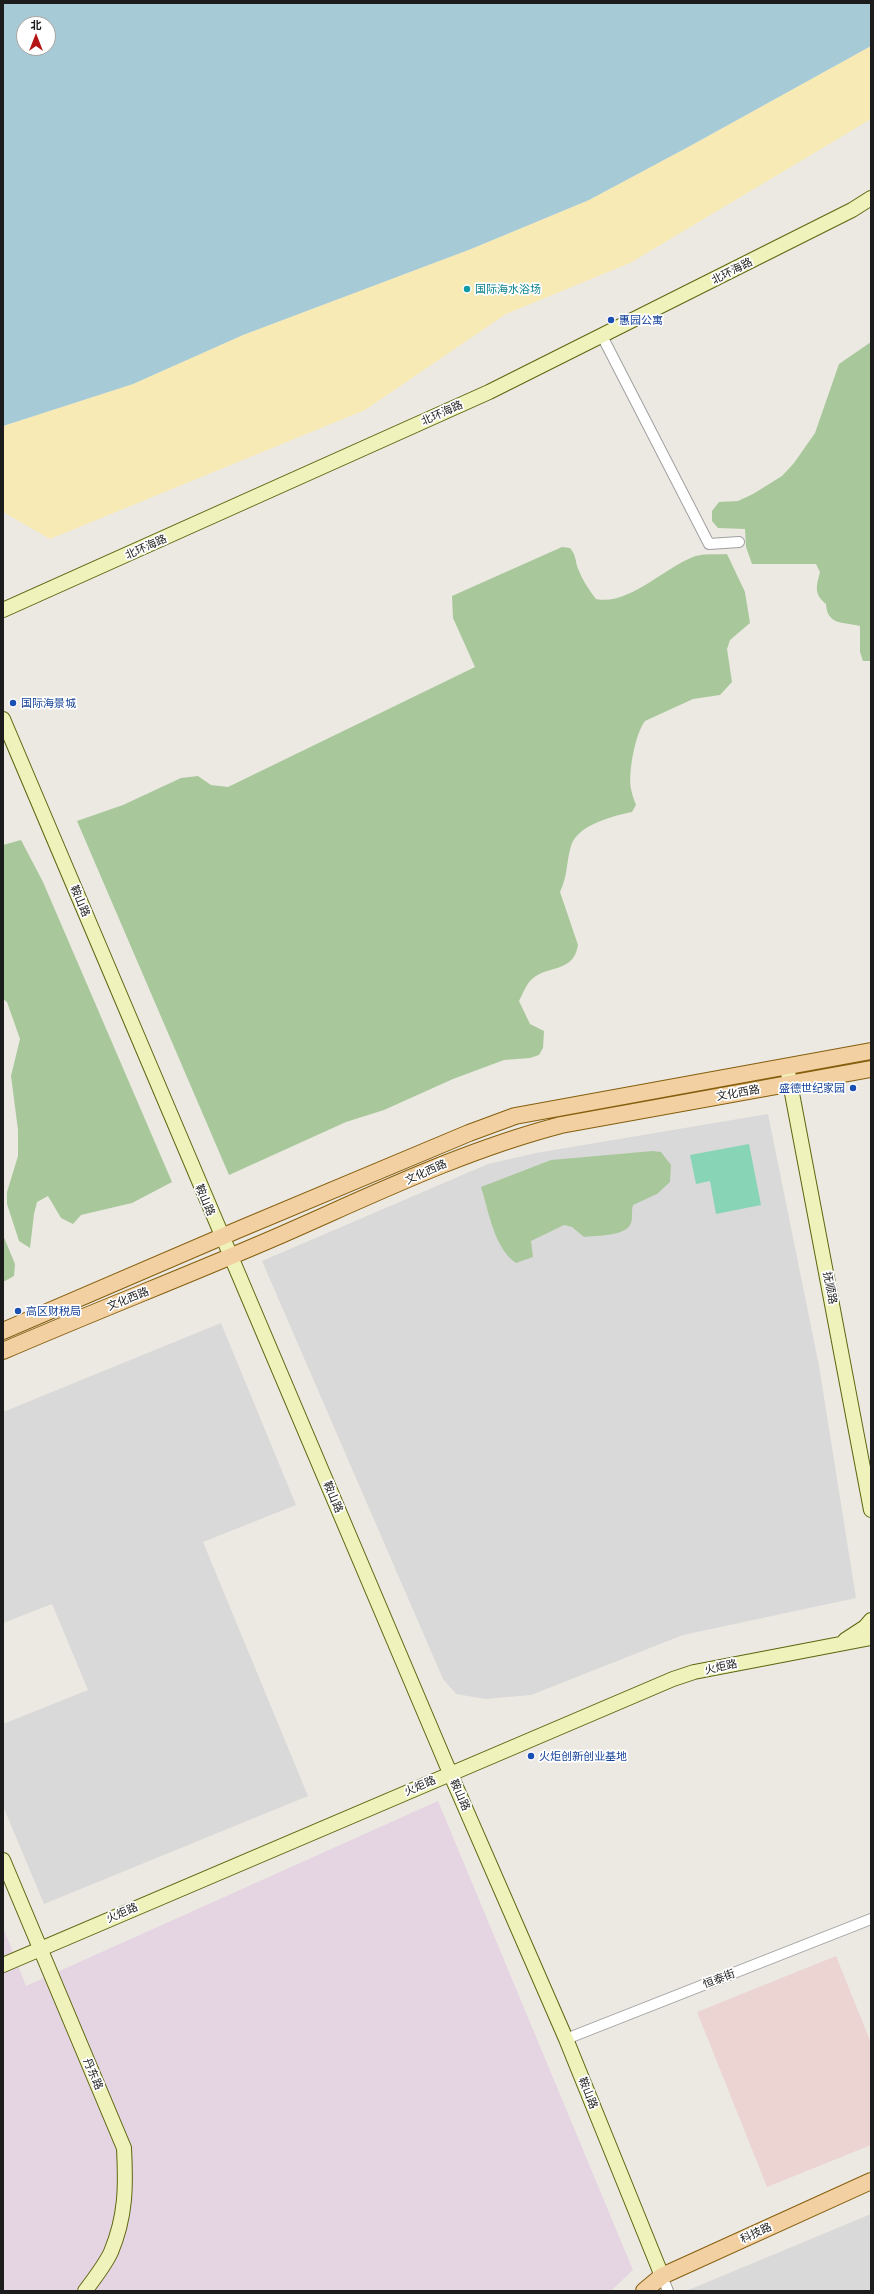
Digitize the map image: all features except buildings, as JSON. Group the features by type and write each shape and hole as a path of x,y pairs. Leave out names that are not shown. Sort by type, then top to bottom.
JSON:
{"main road":[{"name":"北环海路","path":"3,610 488,392 852,210 871,198"},
{"name":"鞍山路","path":"3,719 221,1237 231,1257 450,1773 566,2039 662,2276"},
{"name":"文化西路","path":"3,1331 221,1237 462,1136 515,1116 871,1051"},
{"name":"抚顺路","path":"787,1067 789,1084 871,1510"},
{"name":"文化西路","path":"3,1351 231,1257 474,1151 519,1136 561,1125 871,1068"},
{"path":"840,1644 865,1627 871,1620"},
{"name":"火炬路","path":"3,1965 673,1679 694,1672 871,1638"},
{"name":"丹东路","path":"3,1860 124,2148 126,2189 119,2227 110,2253 85,2291"},
{"name":"科技路","path":"644,2291 662,2276 871,2181"}],"street":[{"path":"602,336 709,544 739,542"},
{"name":"恒泰街","path":"566,2039 871,1919"},
{"path":"662,2276 668,2291"}],"shaded area":[{"name":"盛德世纪家园","path":"768,1114 819,1366 856,1598 683,1635 531,1695 485,1699 456,1694 443,1679 262,1261 488,1164 536,1153"},
{"path":"221,1323 296,1505 203,1542 308,1796 44,1904 3,1806 3,1724 88,1690 52,1604 3,1623 3,1412"},
{"path":"438,1801 633,2270 611,2291 3,2291 3,1927 26,1986"},
{"path":"836,1956 871,2043 871,2145 767,2187 697,2012"},
{"path":"871,2214 871,2291 686,2291"}],"green space":[{"path":"871,342 871,661 863,661 860,652 860,626 842,623 829,616 826,604 819,597 817,590 820,572 816,564 752,564 746,547 745,529 718,528 712,521 712,511 719,502 738,501 753,494 782,476 794,463 815,433 839,364"},
{"path":"562,547 570,548 572,551 581,575 596,599 608,600 633,592 682,562 693,557 727,554 745,592 750,623 730,640 727,649 732,682 720,695 693,699 645,721 641,727 635,744 631,764 630,782 636,805 632,812 606,819 588,827 580,832 571,846 560,892 578,945 575,954 565,965 538,975 531,980 519,1001 530,1024 544,1031 543,1048 539,1055 530,1058 504,1060 453,1079 384,1110 346,1122 229,1175 77,821 123,805 181,778 198,776 211,785 228,787 475,667 453,618 452,596"},
{"path":"21,840 43,882 172,1182 132,1203 81,1215 73,1224 61,1218 48,1196 37,1202 30,1248 19,1241 7,1204 7,1192 18,1156 18,1130 11,1076 20,1039 7,1002 3,999 3,845"},
{"path":"749,1144 761,1205 716,1214 710,1181 696,1184 690,1155"},
{"path":"653,1151 661,1152 671,1165 670,1182 657,1194 633,1205 631,1223 628,1228 617,1233 584,1237 572,1227 564,1225 531,1241 533,1257 516,1263 502,1248 493,1229 481,1187 551,1160"},
{"path":"3,1235 15,1264 14,1276 3,1282"}],"sand":[{"name":"国际海水浴场","path":"871,46 871,119 630,263 506,314 365,410 50,539 3,512 3,426 133,384 243,335 471,249 589,200"}],"water":[{"path":"3,3 871,3 871,46 589,200 471,249 243,335 133,384 3,426"}],"place":[{"name":"国际海水浴场","path":"467,289"},
{"name":"惠园公寓","path":"611,320"},
{"name":"国际海景城","path":"13,703"},
{"name":"盛德世纪家园","path":"853,1088"},
{"name":"高区财税局","path":"18,1311"},
{"name":"火炬创新创业基地","path":"531,1756"}]}
